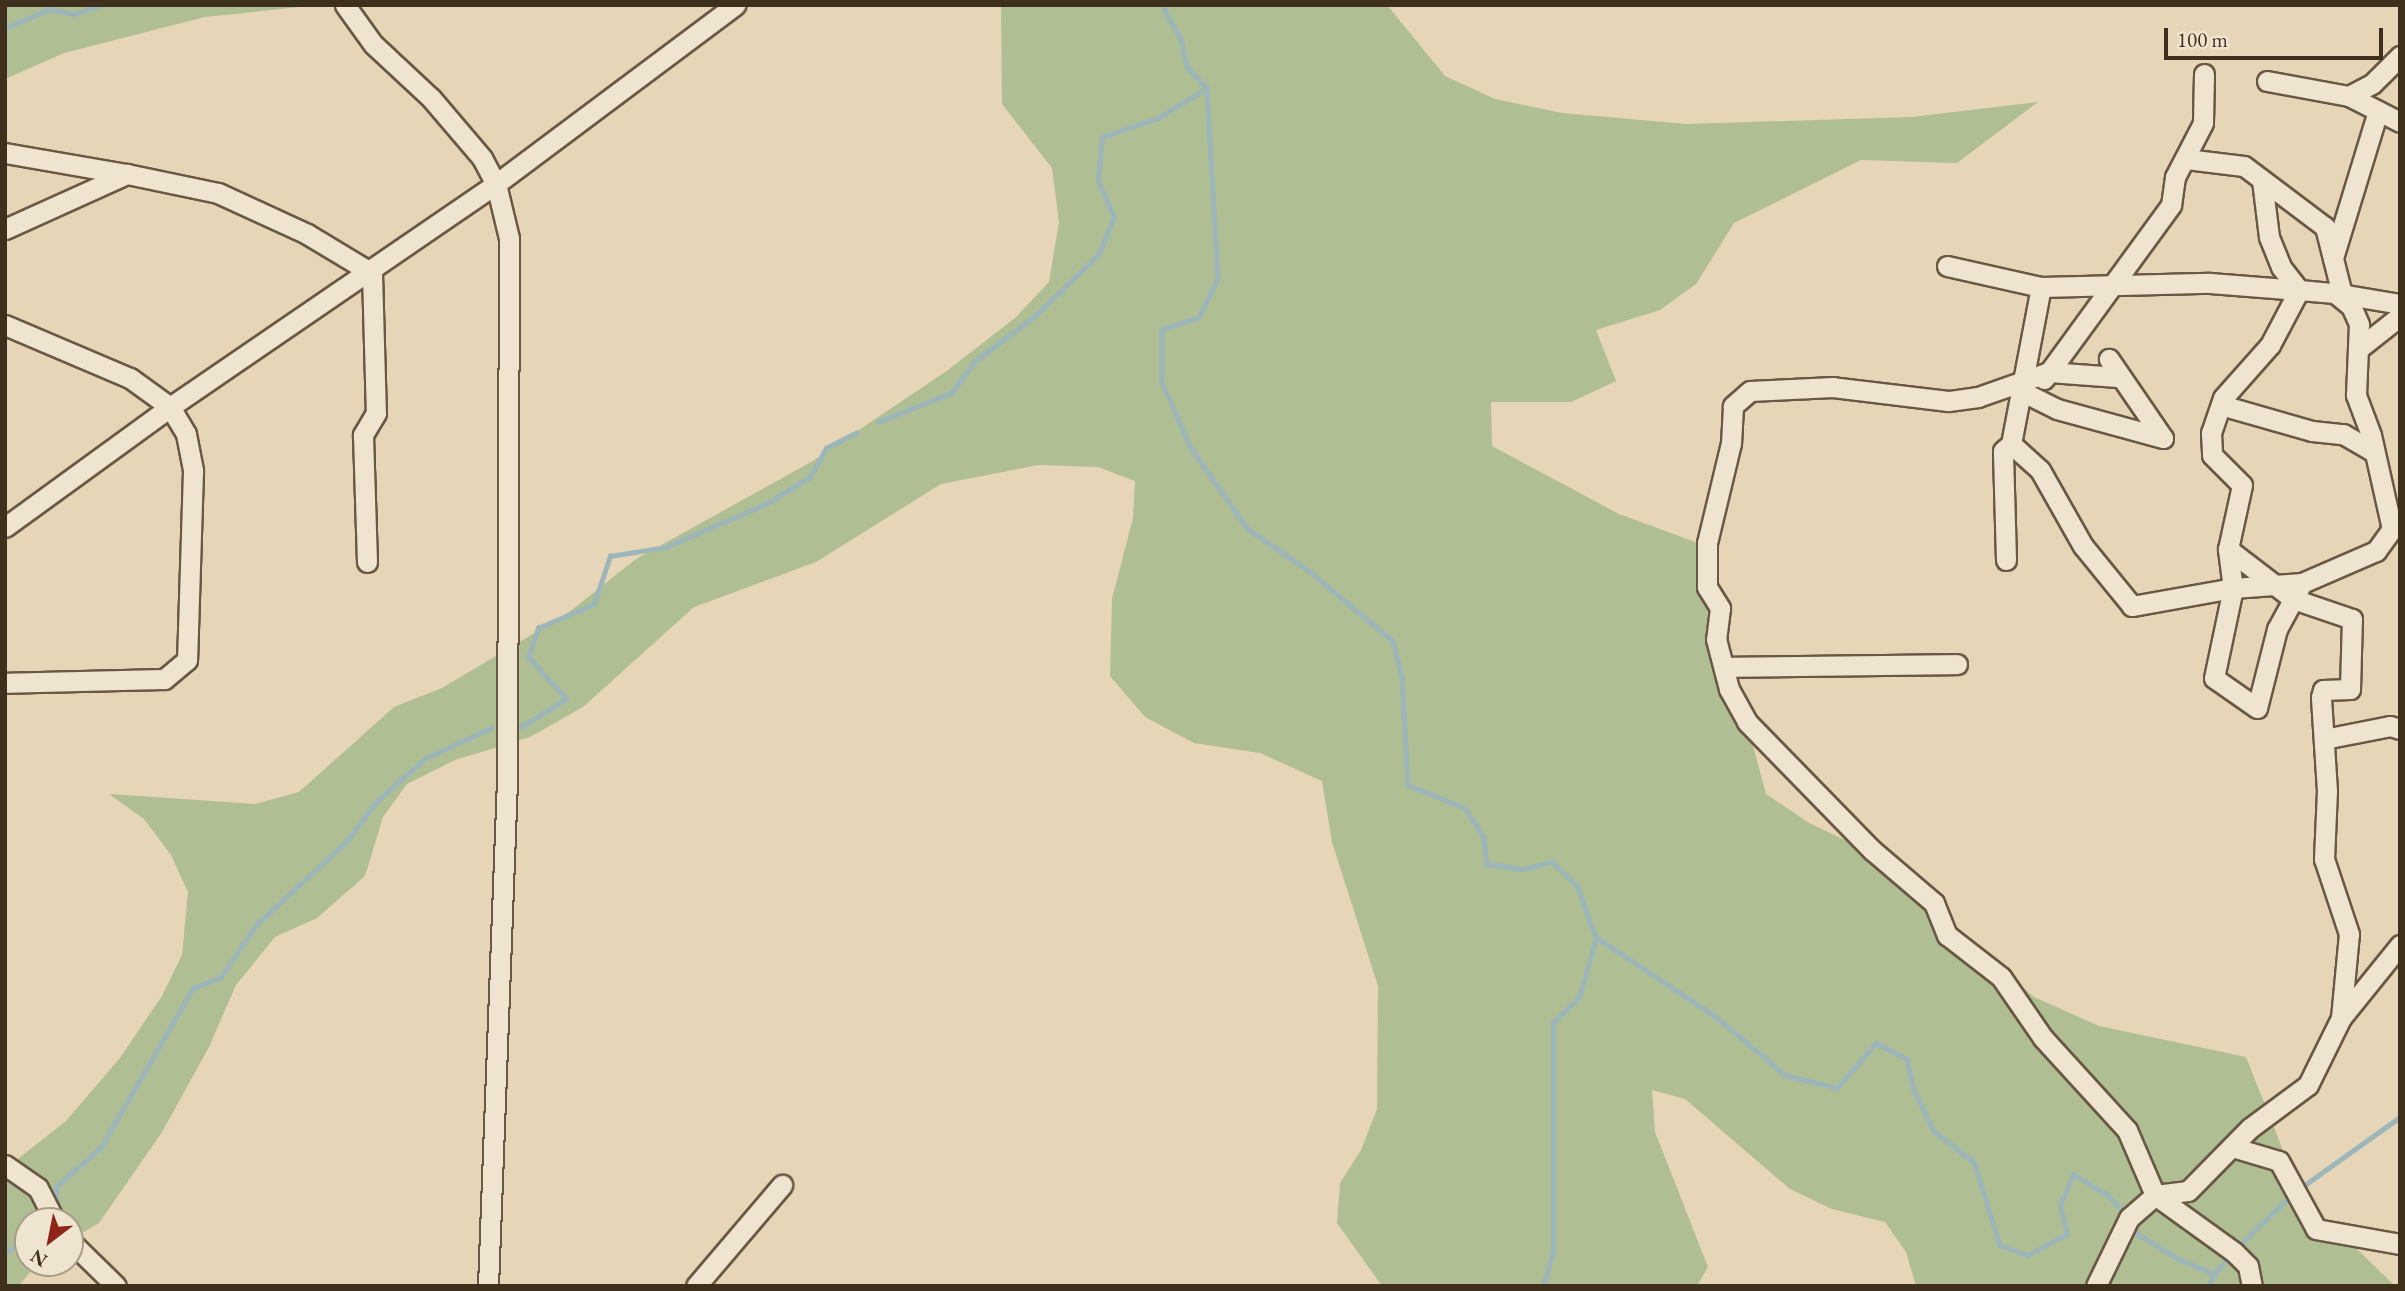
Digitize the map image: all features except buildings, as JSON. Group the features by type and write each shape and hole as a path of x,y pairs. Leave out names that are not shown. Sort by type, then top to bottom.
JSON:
{"street":[{"path":"345,5 373,44 431,98 482,158 496,184 509,238 507,780 488,1286"},
{"path":"5,527 170,407 372,273 735,5"},
{"path":"2349,96 2372,84 2400,56"},
{"path":"2204,74 2203,123 2175,177 2171,205 2049,372 2024,389 1948,401 1833,387 1750,391 1733,406 1731,443 1707,543 1707,587 1720,608 1716,639 1730,689 1747,722 1872,850 1934,903 1947,935 2001,977 2043,1038 2118,1120 2155,1195 2234,1252 2248,1266 2252,1286"},
{"path":"2267,81 2349,96 2400,122"},
{"path":"2333,258 2378,111"},
{"path":"5,153 218,193 307,234 372,273"},
{"path":"2186,159 2244,166 2325,227 2339,293 2355,315 2362,345 2356,395 2374,453 2392,529 2375,551 2298,591 2277,629 2257,708 2214,678 2233,589 2228,549 2242,485 2212,455 2211,433 2221,405 2270,345 2298,290"},
{"path":"5,229 127,174"},
{"path":"2262,180 2269,237 2281,267 2298,290"},
{"path":"1947,266 2041,286 2210,283 2339,293 2400,304"},
{"path":"367,562 363,435 376,413 372,273"},
{"path":"2006,560 2003,452 2011,435 2024,389 2041,286"},
{"path":"2362,345 2400,316"},
{"path":"5,325 130,378 170,407 186,434 193,471 187,660 164,679 5,683"},
{"path":"2024,389 2057,409 2163,438 2130,387 2113,368 2049,372"},
{"path":"2221,405 2312,431 2343,434 2374,453"},
{"path":"2011,435 2040,470 2083,546 2132,606 2233,589 2277,586 2298,591 2352,619 2350,689 2323,690 2324,859 2349,934 2341,1018"},
{"path":"2228,549 2277,586"},
{"path":"1724,667 1956,664"},
{"path":"2324,740 2390,726 2400,729"},
{"path":"2096,1286 2129,1218 2155,1195 2188,1191 2232,1147 2308,1085 2341,1018 2400,945"},
{"path":"2232,1147 2279,1161 2316,1229 2400,1244"},
{"path":"5,1165 38,1188 48,1207"},
{"path":"696,1286 782,1185"},
{"path":"84,1255 116,1286"}],"green space":[{"path":"5,5 319,5 205,17 64,53 5,79"},
{"path":"1001,5 1387,5 1445,76 1495,99 1562,113 1686,124 1912,117 2038,102 1957,163 1861,160 1734,223 1696,284 1660,310 1596,330 1616,381 1571,402 1491,402 1492,446 1619,514 1703,545 1709,632 1735,717 1753,746 1766,794 1809,823 1849,842 2034,997 2099,1026 2246,1057 2284,1153 2325,1218 2395,1286 1916,1286 1906,1252 1885,1222 1832,1209 1790,1189 1685,1099 1652,1090 1655,1132 1708,1267 1697,1286 1382,1286 1337,1223 1340,1183 1361,1150 1377,1109 1378,986 1332,842 1322,781 1260,753 1194,743 1145,717 1110,676 1112,599 1133,518 1135,481 1098,467 1038,465 941,484 816,562 694,607 583,707 530,737 455,760 407,784 383,817 365,876 317,918 275,937 236,985 209,1047 162,1132 99,1223 84,1232 84,1207 14,1207 14,1277 26,1277 19,1286 5,1286 5,1169 66,1121 120,1058 162,996 182,955 188,892 171,855 144,819 109,794 255,804 299,792 394,707 442,688 568,613 636,559 813,461 948,370 1015,318 1049,282 1059,222 1052,168 1002,104"}],"waterway":[{"path":"5,28 50,9 74,14 101,5"},
{"path":"1162,5 1181,39 1187,67 1207,88 1218,279 1199,318 1162,329 1162,382 1191,448 1248,529 1308,570 1393,641 1402,677 1408,785 1465,808 1484,837 1487,864 1523,869 1552,862 1577,885 1596,937 1715,1016 1785,1075 1837,1088 1876,1043 1907,1059 1914,1090 1934,1131 1974,1162 2000,1245 2028,1255 2067,1234 2060,1205 2073,1174 2108,1195 2126,1214"},
{"path":"878,422 951,393 974,362 1036,315 1099,254 1114,217 1098,181 1102,137 1158,118 1207,88"},
{"path":"521,727 566,699 528,657 538,628 594,604 610,556 666,547 768,503 810,477 826,448 856,433"},
{"path":"56,1205 56,1187 101,1147 193,988 221,977 256,925 345,843 377,801 426,758 491,728"},
{"path":"1543,1286 1553,1254 1553,1023 1579,997 1596,938"},
{"path":"2299,1189 2400,1117"},
{"path":"2238,1247 2292,1194"},
{"path":"2132,1225 2136,1233 2179,1259 2214,1274 2209,1286"},
{"path":"5,1252 14,1247"},
{"path":"2214,1274 2230,1256"}]}
